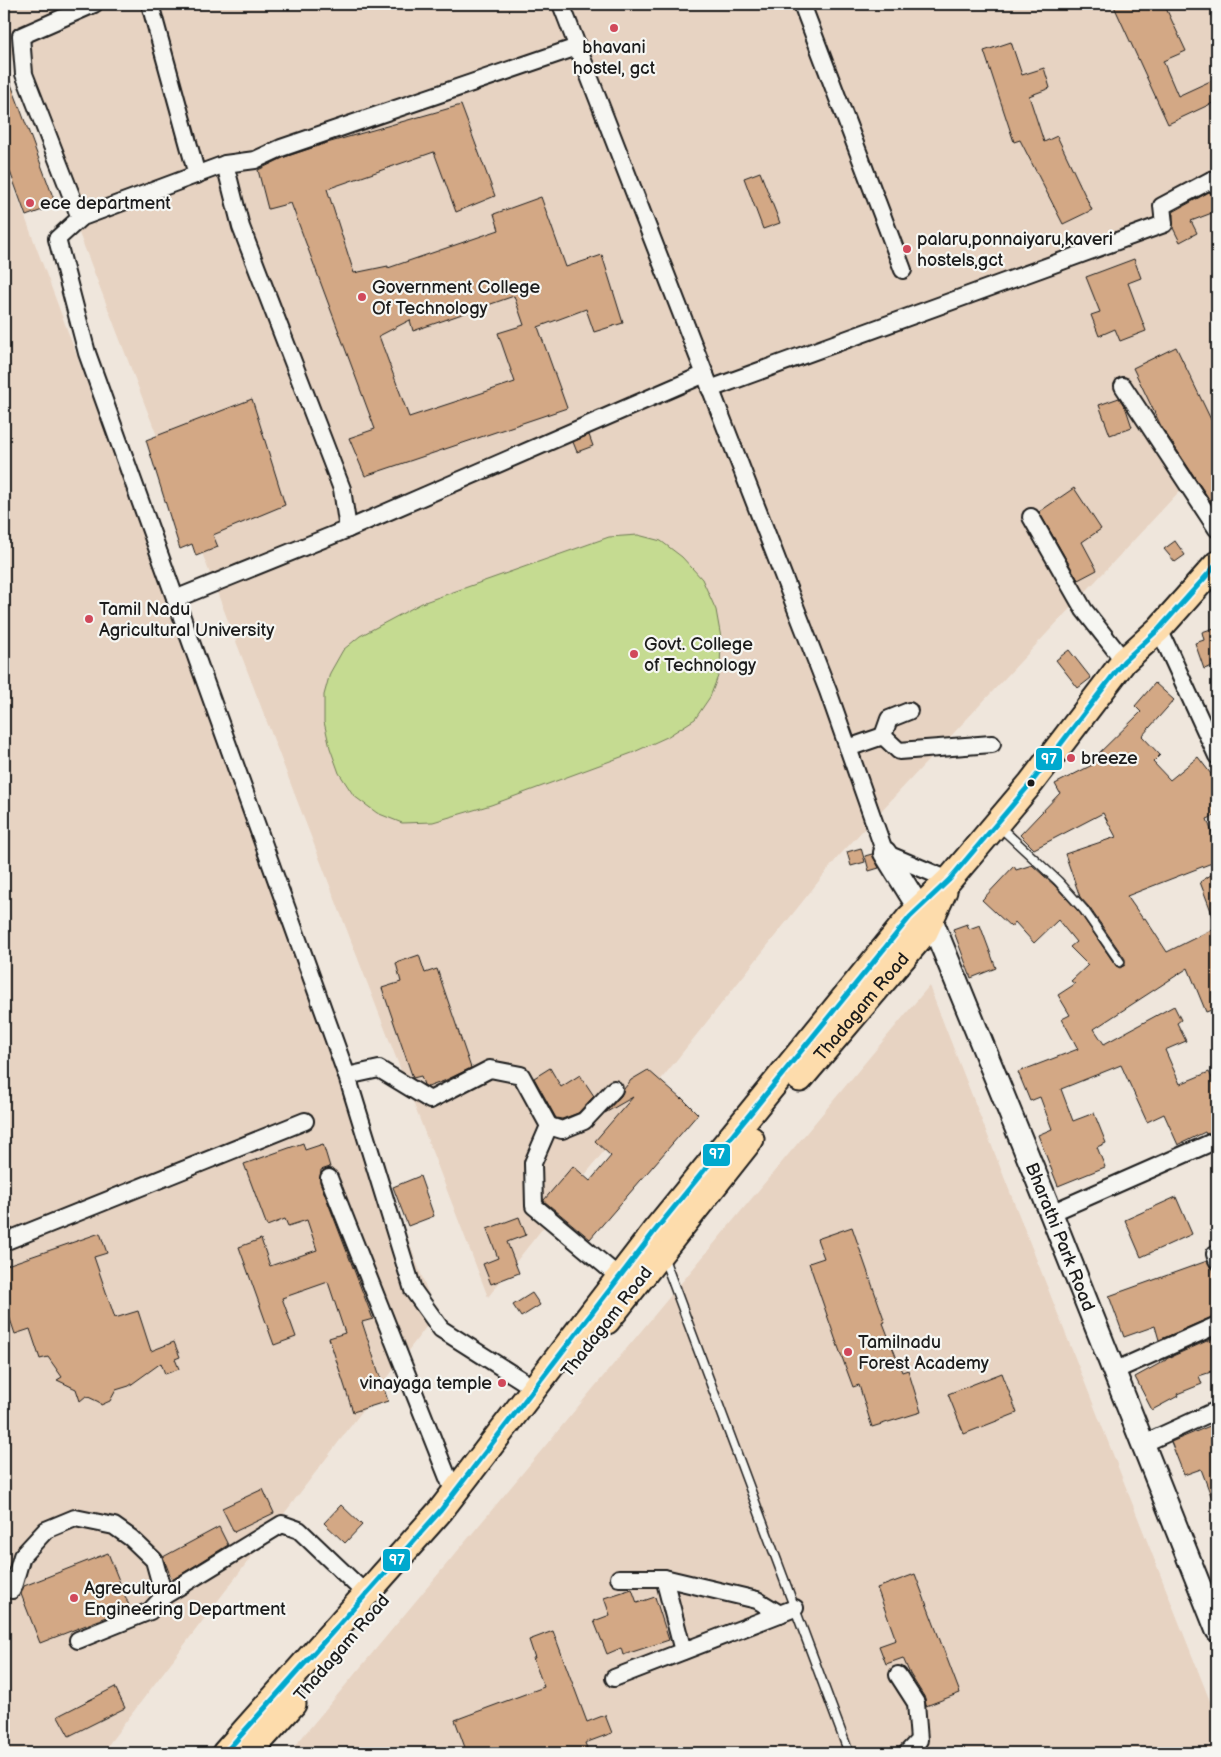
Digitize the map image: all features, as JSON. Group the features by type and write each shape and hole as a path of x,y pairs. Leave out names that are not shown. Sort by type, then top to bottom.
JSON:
{"main road":[{"name":"Thadagam Road","path":"249,1753 423,1555 498,1463 788,1093 925,932 925,913 949,880 1031,783 1124,661 1159,630 1217,564"},
{"name":"Bharathi Park Road","path":"885,853 925,913 1051,1213 1217,1630"},
{"name":"Thadagam Road","path":"225,1753 367,1595 454,1493 654,1232 910,917 925,913"}],"street":[{"path":"80,218 24,74 22,36 94,4"},
{"path":"150,4 198,175"},
{"path":"802,4 903,270"},
{"path":"567,6 577,47 824,682 885,853 949,880"},
{"path":"534,1388 441,1329 413,1290 347,1076 87,353 57,239 80,218 225,164 255,160 290,145 577,47"},
{"path":"225,164 241,227 342,489 348,529"},
{"path":"175,599 708,382 1164,224 1162,206 1211,180 1217,186"},
{"path":"1122,386 1217,529"},
{"path":"1031,517 1084,610 1124,661"},
{"path":"1159,630 1217,756"},
{"path":"883,736 889,719 909,711"},
{"path":"848,748 883,736"},
{"path":"883,736 900,751 992,744"},
{"path":"347,1076 379,1069 430,1100 490,1070 521,1075 549,1126 562,1130 584,1121 614,1089"},
{"path":"4,1242 305,1122"},
{"path":"549,1126 533,1163 534,1206 619,1277"},
{"path":"1051,1213 1217,1140"},
{"path":"329,1178 454,1493"},
{"path":"1114,1371 1217,1325"},
{"path":"1144,1444 1217,1410"},
{"path":"12,1590 22,1556 46,1530 75,1518 114,1526 131,1538 154,1560 164,1596"},
{"path":"78,1640 150,1610 164,1596 282,1524 299,1530 367,1595"},
{"path":"619,1578 664,1578 757,1600 787,1611"},
{"path":"664,1578 683,1651"},
{"path":"614,1678 787,1611"},
{"path":"898,1675 916,1703 919,1740 907,1753"}],"lane":[{"path":"996,824 1071,895 1084,910 1120,962"},
{"path":"662,1252 787,1611 849,1753"}],"shaded area":[{"name":"Govt. College of Technology","path":"4,4 1217,4 1217,451 838,857 488,1297 4,38"},
{"name":"Tamil Nadu Agricultural University","path":"4,161 436,1314 102,1753 4,1753"},
{"name":"Tamilnadu Forest Academy","path":"929,986 1217,1719 1217,1753 289,1753"}],"green space":[{"path":"638,535 661,541 682,557 702,579 716,610 721,638 720,671 710,697 695,719 667,737 632,753 491,805 433,822 402,823 377,813 354,796 339,773 330,748 324,722 324,695 330,673 343,650 360,636 422,603 609,537"}],"building":[{"path":"1113,4 1164,4 1186,51 1163,61 1178,96 1217,78 1217,101 1168,124"},
{"path":"1011,42 1022,75 1044,68 1050,88 1029,96 1044,142 1057,136 1092,210 1063,224 1020,140 1014,142 984,51"},
{"path":"4,68 56,205 26,216 4,155"},
{"name":"Government College Of Technology","path":"461,105 495,196 456,212 434,152 327,189 354,273 388,266 388,268 499,230 494,214 541,197 566,267 602,255 623,323 594,332 586,309 538,327 567,408 365,476 349,438 375,429 291,203 268,209 258,170 285,157 327,143","holes":["514,296 524,325 498,333 515,382 409,417 379,336 410,320 413,331"]},
{"path":"760,172 780,223 763,229 744,178"},
{"path":"1209,192 1217,196 1217,211 1191,221 1197,233 1180,242 1173,228 1173,212"},
{"path":"1134,259 1141,278 1128,283 1146,331 1120,341 1115,329 1099,336 1091,315 1100,312 1086,277"},
{"path":"1176,347 1217,432 1217,511 1161,426 1133,368"},
{"path":"1119,398 1126,409 1132,427 1110,435 1099,405"},
{"path":"252,399 285,505 213,535 218,547 196,556 192,544 180,549 146,440"},
{"path":"589,435 593,446 577,452 573,442"},
{"path":"1074,488 1101,529 1082,542 1097,570 1078,580 1039,512"},
{"path":"1175,541 1185,555 1175,562 1164,549"},
{"path":"1217,627 1217,671 1214,671 1213,666 1204,669 1195,643 1204,640 1202,632"},
{"path":"1069,650 1091,678 1078,688 1056,660"},
{"path":"1155,683 1174,700 1142,736 1160,755 1153,762 1170,780 1198,757 1211,774 1217,790 1217,815 1207,819 1217,846 1217,861 1127,896 1143,919 1145,918 1167,952 1217,927 1217,1008 1206,1012 1188,968 1094,1029 1104,1044 1174,1006 1181,1020 1177,1023 1186,1041 1165,1050 1180,1084 1209,1072 1217,1088 1217,1129 1206,1134 1205,1132 1178,1145 1164,1114 1147,1122 1121,1065 1061,1089 1073,1121 1094,1113 1106,1143 1097,1147 1105,1167 1058,1186 1038,1135 1052,1129 1040,1097 1030,1101 1018,1072 1078,1049 1062,1019 1070,1015 1058,995 1075,984 1071,981 1088,965 1070,947 1076,942 1058,920 1034,943 1015,922 1011,927 982,900 1014,866 1016,870 1032,865 1080,913 1116,966 1120,968 1125,965 1125,959 1080,897 1065,854 1116,837 1103,813 1034,849 1020,835 1060,793 1055,784 1094,764 1091,761 1141,712 1135,706"},
{"path":"861,848 865,862 851,866 847,852"},
{"path":"872,854 879,868 869,871 865,856"},
{"path":"1217,871 1217,924 1216,924 1200,882"},
{"path":"967,924 969,929 980,925 996,968 971,978 953,929"},
{"path":"419,955 425,973 437,969 471,1068 428,1087 424,1085 421,1076 413,1078 382,988 401,982 396,963"},
{"path":"550,1068 561,1087 580,1075 594,1096 578,1113 562,1119 556,1118 534,1078"},
{"path":"648,1070 698,1114 590,1239 544,1200 573,1166 590,1181 611,1156 595,1141 633,1097 605,1113 621,1096 631,1080"},
{"path":"303,1143 305,1150 323,1144 330,1167 321,1170 320,1182 373,1319 362,1322 388,1401 353,1412 329,1338 345,1333 328,1282 282,1298 296,1337 274,1345 239,1247 261,1239 270,1266 317,1250 307,1220 288,1226 285,1219 267,1226 244,1164"},
{"path":"420,1176 434,1216 408,1226 393,1187"},
{"path":"1176,1197 1192,1234 1141,1257 1125,1220"},
{"path":"519,1217 526,1235 507,1242 519,1273 491,1284 483,1264 498,1258 487,1229"},
{"path":"852,1227 885,1322 883,1323 902,1372 908,1370 921,1412 872,1427 859,1385 853,1387 809,1263 824,1258 817,1239"},
{"path":"100,1233 107,1253 94,1257 115,1318 138,1311 151,1351 174,1342 180,1357 175,1359 179,1369 165,1374 161,1363 129,1386 116,1390 110,1401 101,1405 99,1402 86,1396 80,1401 76,1389 57,1380 62,1377 48,1357 40,1359 30,1329 15,1334 4,1301 4,1266"},
{"path":"1207,1261 1213,1269 1217,1282 1217,1315 1159,1340 1155,1326 1124,1337 1109,1296"},
{"path":"532,1293 540,1305 521,1317 513,1305"},
{"path":"1216,1337 1217,1370 1199,1376 1202,1384 1177,1394 1178,1396 1152,1410 1135,1377 1166,1359"},
{"path":"1002,1373 1017,1413 964,1434 948,1394"},
{"path":"1217,1423 1216,1509 1201,1469 1184,1475 1171,1442"},
{"path":"263,1489 274,1513 234,1532 222,1508"},
{"path":"341,1505 362,1525 345,1543 324,1523"},
{"path":"219,1527 228,1545 172,1580 163,1557"},
{"name":"Agrecultural Engineering Department","path":"108,1553 130,1608 40,1643 21,1594 24,1586"},
{"path":"915,1574 960,1693 926,1706 925,1698 910,1674 903,1658 886,1664 879,1646 896,1640 877,1588"},
{"path":"632,1589 637,1603 655,1597 669,1640 623,1655 621,1648 607,1654 594,1621 610,1615 604,1598"},
{"path":"553,1631 587,1722 605,1715 612,1733 585,1743 589,1753 467,1753 455,1720 544,1687 533,1658 535,1658 529,1640"},
{"path":"115,1687 125,1708 69,1736 58,1716"}],"transit line":[{"name":"97","path":"225,1753 441,1510 654,1232 910,917 949,880 1031,783 1124,661 1159,629 1217,564"}],"place":[{"name":"bhavani hostel, gct","path":"614,28"},
{"name":"ece department","path":"30,203"},
{"name":"palaru,ponnaiyaru,kaveri hostels,gct","path":"907,249"},
{"name":"Government College Of Technology","path":"362,297"},
{"name":"Tamil Nadu Agricultural University","path":"89,619"},
{"name":"Govt. College of Technology","path":"634,654"},
{"name":"breeze","path":"1071,758"},
{"name":"Tamilnadu Forest Academy","path":"848,1352"},
{"name":"vinayaga temple","path":"502,1383"},
{"name":"Agrecultural Engineering Department","path":"74,1598"}]}
